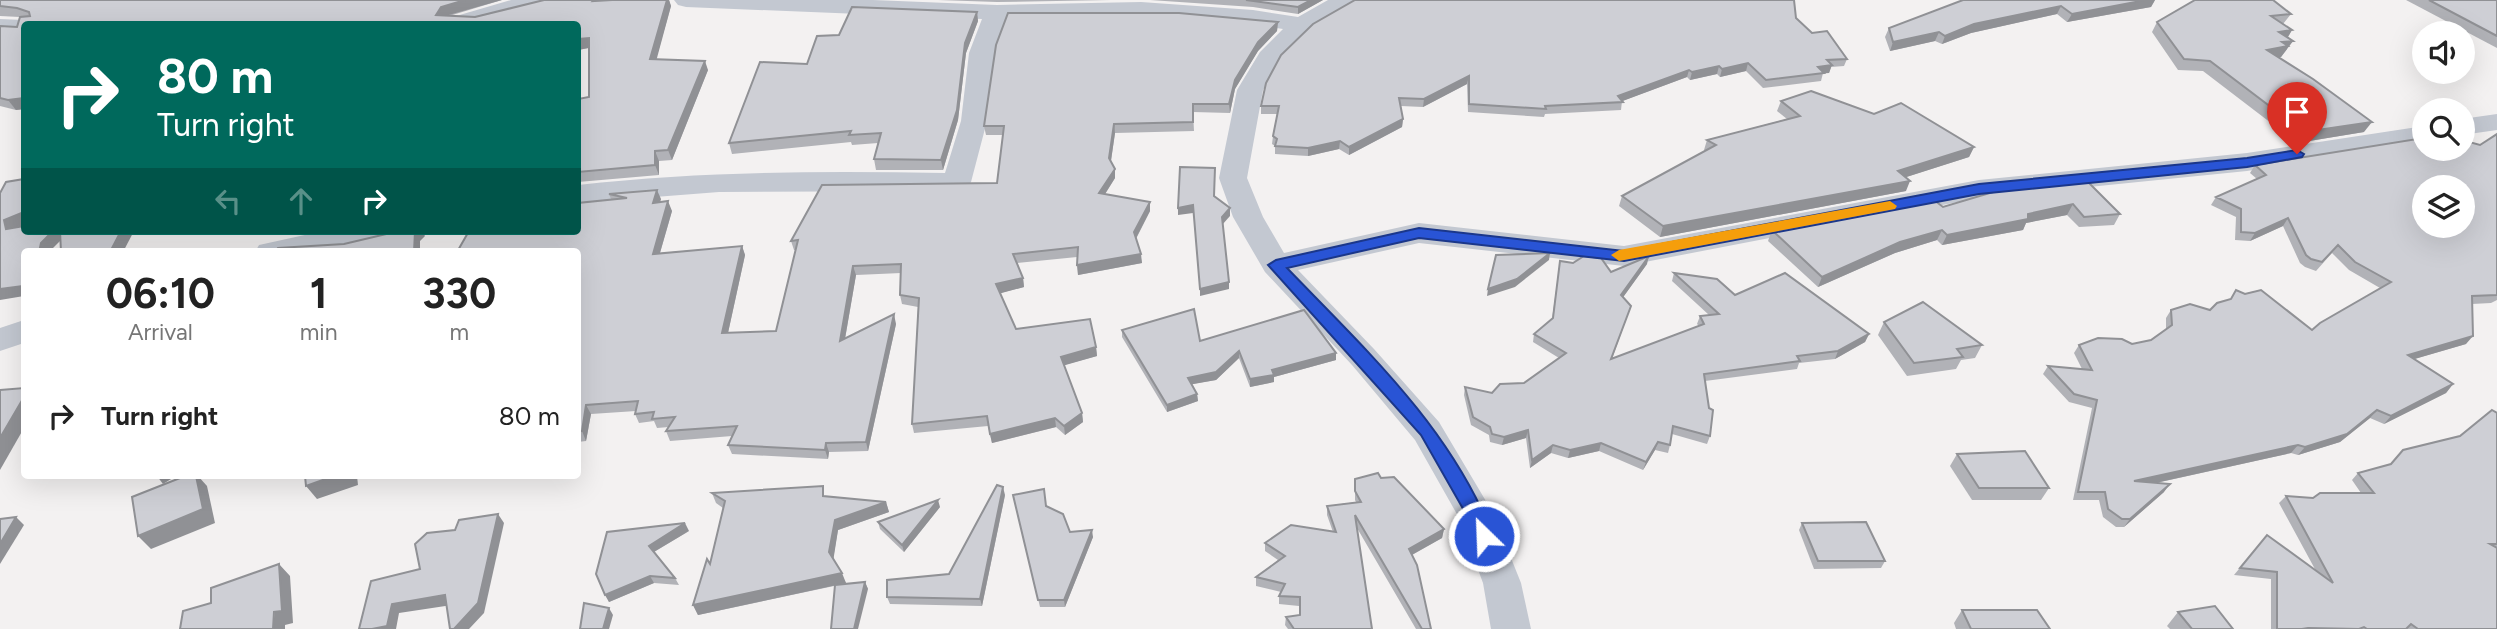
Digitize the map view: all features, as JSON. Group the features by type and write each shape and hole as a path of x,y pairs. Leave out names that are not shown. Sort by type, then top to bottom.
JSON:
{"street":[{"path":"465,21 547,0"},
{"path":"686,0 997,12 1141,9 1254,17 1302,25"},
{"path":"1345,0 1302,25 1269,57 1250,90 1233,178 1248,216 1276,265 1363,357 1427,431 1475,513 1502,583 1511,629"},
{"path":"581,194 633,188 812,179 957,183 974,121 982,53 997,12"},
{"path":"0,26 21,27"},
{"path":"2475,125 2497,122"},
{"path":"1276,265 1419,233 1624,256 1979,189 2247,162 2412,136"},
{"path":"289,248 350,235"},
{"path":"0,340 21,332"}],"building":[{"path":"0,0 465,0 441,7 436,15 475,17 544,0 667,0 650,59 705,61 668,150 655,151 655,165 581,172 581,98 589,97 589,38 581,39 581,21 21,21 21,98 8,100 0,98 0,26 17,27 20,17 30,16 29,12 17,8 0,6"},
{"path":"1246,0 1311,0 1298,7"},
{"path":"1355,0 1794,0 1796,18 1812,33 1827,31 1847,59 1827,60 1832,65 1818,67 1824,73 1766,80 1748,63 1722,69 1719,66 1692,72 1689,70 1618,96 1623,102 1545,106 1546,109 1469,104 1469,76 1424,99 1399,98 1403,119 1349,147 1340,141 1308,148 1275,146 1277,139 1273,136 1279,106 1261,106 1266,83 1281,55 1313,24"},
{"path":"1963,0 2146,0 2072,14 2061,6 1974,24 1945,36 1939,32 1893,42 1889,28"},
{"path":"2195,0 2273,0 2291,14 2271,16 2292,30 2279,32 2293,41 2282,42 2288,46 2267,50 2372,122 2304,132 2210,61 2184,59 2157,22"},
{"path":"2429,0 2497,0 2497,36 2475,24 2475,21 2469,21"},
{"path":"852,7 977,12 965,43 957,110 941,160 874,159 881,133 849,135 851,131 729,143 760,62 807,64 817,36 839,35"},
{"path":"1008,13 1179,13 1278,22 1258,42 1235,80 1229,104 1193,104 1193,122 1114,124 1109,158 1115,169 1099,193 1150,202 1134,232 1141,254 1077,265 1078,247 1013,254 1023,278 996,284 1016,329 1090,319 1096,347 1061,357 1082,413 1064,426 1055,418 990,434 987,416 912,424 919,298 900,295 901,264 853,266 840,341 894,314 866,442 826,443 825,450 728,445 737,426 666,431 675,417 652,419 654,412 635,414 638,401 586,405 581,431 581,248 459,248 467,235 581,235 581,203 627,198 609,194 657,190 653,203 668,201 653,254 742,246 722,333 776,331 798,240 791,241 822,185 997,183 1004,126 984,126 996,45"},
{"path":"1811,91 1874,114 1901,103 1974,147 1898,171 1910,181 1663,226 1622,196 1716,145 1707,140 1800,116 1781,101"},
{"path":"2497,134 2497,295 2472,296 2473,336 2408,355 2453,384 2391,416 2377,410 2347,434 2305,447 2298,445 2134,481 2170,484 2130,519 2122,519 2108,509 2105,492 2078,492 2097,400 2074,394 2048,366 2092,370 2079,345 2098,338 2122,339 2132,344 2151,340 2172,325 2171,310 2190,304 2210,310 2217,303 2231,299 2236,290 2245,294 2261,290 2312,330 2391,282 2355,262 2338,245 2322,262 2311,259 2306,255 2288,218 2255,233 2241,232 2241,209 2216,197 2266,175 2255,165 2412,140 2412,161 2475,161 2475,144 2480,145"},
{"path":"1180,167 1215,168 1214,196 1230,208 1222,217 1229,282 1200,289 1193,205 1178,208"},
{"path":"21,180 21,213 4,220 6,229 21,226 21,235 49,235 40,248 21,248 21,286 0,289 0,193 6,182"},
{"path":"2086,180 2120,214 2084,217 2073,204 2028,214 2028,219 1947,235 1942,230 1900,242 1822,277 1772,230 1934,200 1943,207 2010,187"},
{"path":"60,235 119,235 112,248 61,248"},
{"path":"382,235 415,235 414,248 278,248 344,244"},
{"path":"1550,253 1517,279 1488,289 1496,255"},
{"path":"1584,256 1601,258 1611,272 1649,256 1621,295 1631,306 1611,359 1704,324 1700,316 1719,314 1674,273 1717,279 1735,295 1785,273 1869,334 1838,351 1797,356 1800,361 1704,374 1709,408 1713,410 1710,436 1673,426 1670,445 1658,442 1646,462 1601,443 1570,450 1553,445 1532,460 1528,430 1504,437 1492,434 1490,427 1473,417 1465,387 1492,393 1500,384 1524,383 1566,353 1534,334 1553,318 1560,261 1573,263"},
{"path":"1923,302 1982,345 1957,349 1963,357 1914,363 1884,322"},
{"path":"1194,309 1200,341 1304,310 1336,353 1272,370 1274,375 1250,379 1239,351 1216,372 1188,378 1197,394 1167,405 1122,330"},
{"path":"21,388 21,402 0,438 0,390"},
{"path":"2492,410 2497,413 2497,544 2490,544 2497,548 2497,629 2418,629 2411,624 2406,629 2277,629 2277,572 2240,568 2267,535 2333,583 2286,496 2313,498 2320,493 2374,493 2358,473 2391,464 2403,450 2460,436"},
{"path":"2025,451 2049,488 1979,488 1957,454"},
{"path":"1378,473 1381,478 1394,477 1444,529 1409,549 1417,565 1431,629 1422,629 1355,515 1372,629 1294,629 1286,617 1300,615 1300,597 1279,596 1285,584 1256,577 1285,556 1265,543 1291,525 1336,532 1327,506 1361,502 1355,491 1355,479"},
{"path":"177,479 197,479 203,509 138,536 132,497"},
{"path":"305,479 326,479 306,486"},
{"path":"997,485 1003,487 980,599 887,597 887,580 949,574"},
{"path":"823,486 823,496 886,502 835,520 829,552 842,573 693,605 707,559 710,564 725,501 712,493"},
{"path":"1044,489 1046,506 1063,514 1070,532 1092,530 1064,600 1038,600 1013,495"},
{"path":"938,500 902,545 878,522"},
{"path":"498,514 478,603 454,629 450,629 445,595 392,604 387,626 359,629 371,581 420,569 415,544 427,533 455,530 459,520"},
{"path":"16,517 0,544 0,519"},
{"path":"1866,522 1885,561 1818,561 1802,523"},
{"path":"685,523 649,546 675,578 650,576 605,595 596,574 607,532"},
{"path":"279,564 282,611 274,612 273,629 180,629 183,611 211,603 211,588"},
{"path":"865,582 854,629 831,629 835,585"},
{"path":"584,603 609,608 603,629 580,629"},
{"path":"2215,606 2233,629 2192,629 2178,612"},
{"path":"1962,610 2037,610 2050,629 1971,629"}],"slow traffic":[{"path":"1619,255 1890,206"}],"route":[{"path":"1484,536 1475,513 1427,431 1363,357 1276,265 1419,233 1624,256 1979,189 2247,162 2297,154"}]}
